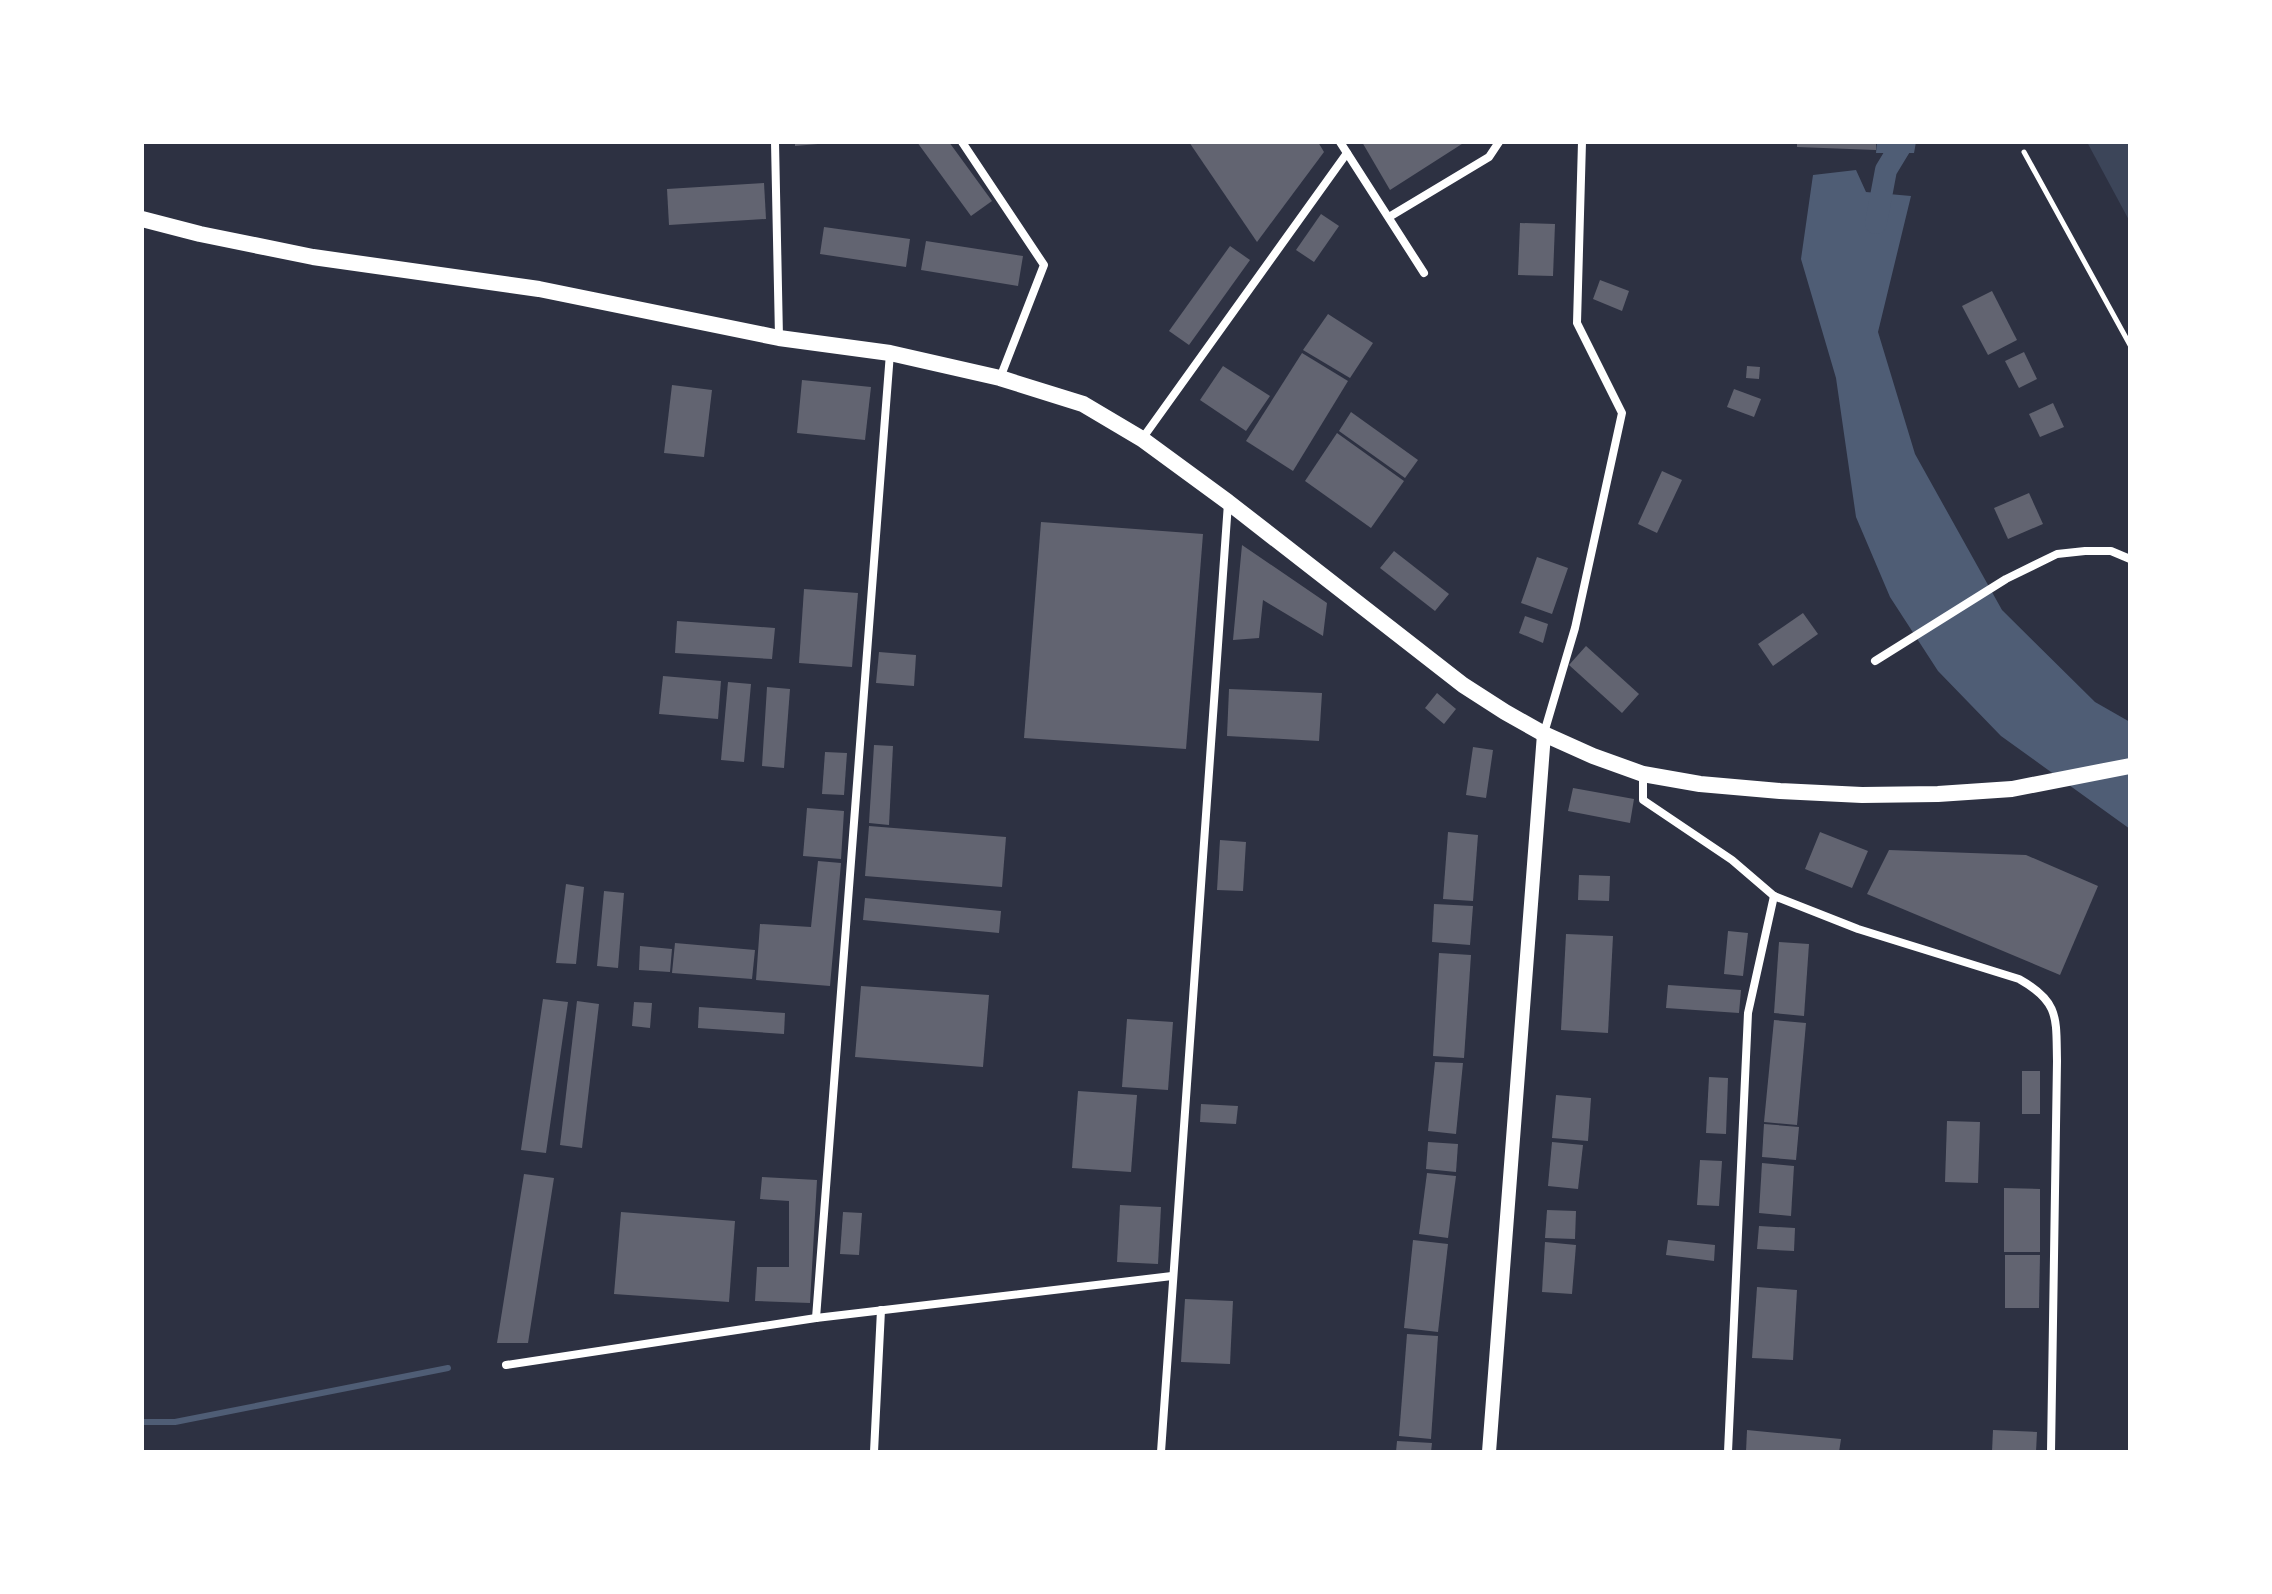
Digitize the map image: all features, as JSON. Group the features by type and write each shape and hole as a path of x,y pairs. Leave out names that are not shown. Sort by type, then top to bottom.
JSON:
{"main road":[{"path":"142,219 313,257 539,289 779,338 890,353 1000,378 1083,404 1142,439 1228,502 1463,685 1544,734 1643,774 1700,784 1794,792 1938,794 2012,789 2130,766"}],"street":[{"path":"775,142 779,338"},
{"path":"962,142 1044,265 1000,378"},
{"path":"1340,142 1424,273"},
{"path":"1389,217 1489,157 1499,142"},
{"path":"1489,1452 1544,734 1575,628 1622,413 1577,323 1582,142"},
{"path":"1142,439 1347,153"},
{"path":"816,1318 890,353"},
{"path":"1161,1452 1228,502"},
{"path":"1875,661 2006,579 2057,554 2111,551 2130,559"},
{"path":"1643,774 1643,800 1732,860 1774,896 1858,929 2019,979 2038,990 2051,1005 2057,1061 2051,1452"},
{"path":"1728,1452 1748,1013 1774,896"},
{"path":"506,1365 816,1318 1172,1276"},
{"path":"874,1452 881,1310"}],"lane":[{"path":"2024,152 2130,345"}],"shaded area":[{"path":"1877,142 1916,142 1914,153 1876,153"},
{"path":"2087,142 2130,142 2130,222"},
{"path":"1856,170 1866,192 1911,196 1878,332 1915,454 2002,610 2095,702 2130,722 2130,829 2001,736 1938,671 1890,597 1856,517 1836,378 1801,259 1813,175"}],"building":[{"path":"795,142 818,142 818,144 795,146"},
{"path":"917,142 949,142 992,201 971,216"},
{"path":"1189,142 1318,142 1324,152 1257,242"},
{"path":"1362,142 1465,142 1390,190"},
{"path":"1797,142 1876,142 1876,150 1797,147"},
{"path":"764,183 766,219 669,225 667,189"},
{"path":"1321,214 1339,226 1314,262 1296,250"},
{"path":"1520,223 1555,224 1553,276 1518,275"},
{"path":"824,227 910,239 906,267 820,254"},
{"path":"926,241 1023,256 1018,286 921,270"},
{"path":"1230,246 1250,260 1189,345 1169,331"},
{"path":"1600,280 1629,291 1622,311 1593,299"},
{"path":"1992,291 2017,340 1988,355 1962,306"},
{"path":"1328,314 1373,343 1350,378 1303,350"},
{"path":"2024,352 2037,379 2019,388 2005,361"},
{"path":"1302,353 1348,381 1293,471 1246,441"},
{"path":"1223,366 1270,396 1246,431 1200,400"},
{"path":"1747,366 1760,367 1759,379 1746,378"},
{"path":"802,380 871,387 865,440 797,433"},
{"path":"672,385 712,390 704,457 664,453"},
{"path":"1734,389 1761,399 1754,417 1727,407"},
{"path":"2053,403 2064,427 2040,437 2029,414"},
{"path":"1351,412 1418,460 1405,478 1339,431"},
{"path":"1337,433 1404,481 1371,528 1305,481"},
{"path":"1662,471 1682,480 1657,533 1638,524"},
{"path":"2029,493 2043,524 2008,539 1994,508"},
{"path":"1041,522 1203,534 1186,749 1024,738"},
{"path":"1242,545 1327,603 1323,636 1263,600 1259,638 1233,640"},
{"path":"1394,551 1449,594 1435,611 1380,568"},
{"path":"1537,557 1568,568 1552,614 1521,603"},
{"path":"804,589 858,593 852,667 799,663"},
{"path":"1803,613 1818,634 1773,666 1758,644"},
{"path":"1525,616 1548,624 1543,643 1519,633"},
{"path":"677,621 775,628 772,659 675,653"},
{"path":"1586,646 1639,694 1622,713 1569,665"},
{"path":"879,652 916,655 914,686 876,683"},
{"path":"663,676 721,681 718,719 659,714"},
{"path":"728,682 751,684 744,762 721,760"},
{"path":"767,687 790,689 784,768 762,766"},
{"path":"1229,689 1322,693 1319,741 1227,736"},
{"path":"1437,693 1456,709 1444,724 1425,708"},
{"path":"874,745 893,746 889,825 869,823"},
{"path":"1473,747 1493,750 1486,798 1466,795"},
{"path":"825,752 847,753 844,795 822,794"},
{"path":"1573,788 1634,799 1630,823 1568,811"},
{"path":"807,808 844,811 841,859 803,856"},
{"path":"869,826 1006,837 1002,887 865,876"},
{"path":"1448,832 1478,835 1473,901 1443,899"},
{"path":"1820,832 1868,851 1852,888 1805,869"},
{"path":"1220,840 1246,842 1243,891 1217,890"},
{"path":"1889,850 2026,855 2098,886 2060,975 1867,894"},
{"path":"818,861 841,863 830,986 756,980 760,924 811,927"},
{"path":"1579,875 1610,876 1609,901 1578,900"},
{"path":"566,884 584,887 576,964 556,963"},
{"path":"604,891 624,893 618,968 597,966"},
{"path":"865,898 1001,911 999,933 863,920"},
{"path":"1434,904 1473,906 1470,945 1432,942"},
{"path":"1728,931 1748,933 1743,976 1724,974"},
{"path":"1566,934 1613,936 1608,1033 1561,1030"},
{"path":"1779,942 1809,944 1804,1016 1774,1013"},
{"path":"675,943 755,950 752,979 672,973"},
{"path":"640,946 672,949 670,972 639,970"},
{"path":"1439,953 1471,955 1464,1058 1433,1056"},
{"path":"1668,985 1741,990 1739,1013 1666,1008"},
{"path":"861,986 989,995 983,1067 855,1057"},
{"path":"543,999 568,1002 546,1153 521,1150"},
{"path":"577,1001 599,1004 582,1148 560,1145"},
{"path":"634,1002 652,1003 650,1028 632,1026"},
{"path":"699,1007 785,1013 784,1034 698,1028"},
{"path":"1127,1019 1173,1022 1168,1090 1122,1087"},
{"path":"1774,1020 1806,1023 1797,1125 1764,1122"},
{"path":"1435,1062 1463,1063 1456,1134 1428,1131"},
{"path":"2022,1071 2040,1071 2040,1114 2022,1114"},
{"path":"1709,1077 1728,1078 1726,1134 1706,1133"},
{"path":"1078,1091 1137,1095 1131,1172 1072,1168"},
{"path":"1556,1095 1591,1098 1588,1141 1552,1138"},
{"path":"1201,1104 1238,1106 1236,1124 1200,1122"},
{"path":"1947,1121 1980,1122 1978,1183 1945,1182"},
{"path":"1764,1124 1799,1127 1796,1160 1762,1157"},
{"path":"1428,1142 1458,1144 1456,1172 1426,1169"},
{"path":"1552,1142 1583,1145 1578,1189 1548,1186"},
{"path":"1700,1160 1722,1161 1719,1206 1697,1205"},
{"path":"1762,1163 1794,1166 1791,1216 1759,1213"},
{"path":"1427,1173 1456,1176 1448,1238 1419,1234"},
{"path":"524,1174 554,1178 528,1343 497,1343"},
{"path":"762,1177 817,1180 810,1303 755,1301 757,1267 789,1267 789,1201 760,1199"},
{"path":"2004,1188 2040,1189 2040,1252 2004,1252"},
{"path":"1120,1205 1161,1207 1158,1264 1117,1262"},
{"path":"1547,1210 1576,1211 1575,1239 1545,1238"},
{"path":"621,1212 735,1221 729,1302 614,1294"},
{"path":"843,1212 862,1213 859,1255 840,1254"},
{"path":"1759,1226 1795,1228 1794,1251 1757,1249"},
{"path":"1413,1240 1448,1244 1438,1332 1404,1328"},
{"path":"1668,1240 1715,1245 1714,1261 1666,1255"},
{"path":"1545,1242 1576,1245 1572,1294 1542,1292"},
{"path":"2005,1255 2040,1255 2039,1308 2005,1308"},
{"path":"1757,1287 1797,1290 1793,1360 1752,1358"},
{"path":"1185,1299 1233,1301 1230,1364 1181,1362"},
{"path":"1407,1334 1438,1336 1431,1439 1399,1436"},
{"path":"1747,1430 1841,1439 1839,1452 1746,1452"},
{"path":"1993,1430 2037,1432 2036,1452 1992,1452"},
{"path":"1397,1441 1432,1443 1431,1452 1396,1452"}],"waterway":[{"path":"1876,223 1886,170 1903,142"},
{"path":"142,1422 175,1422 448,1368"}]}
